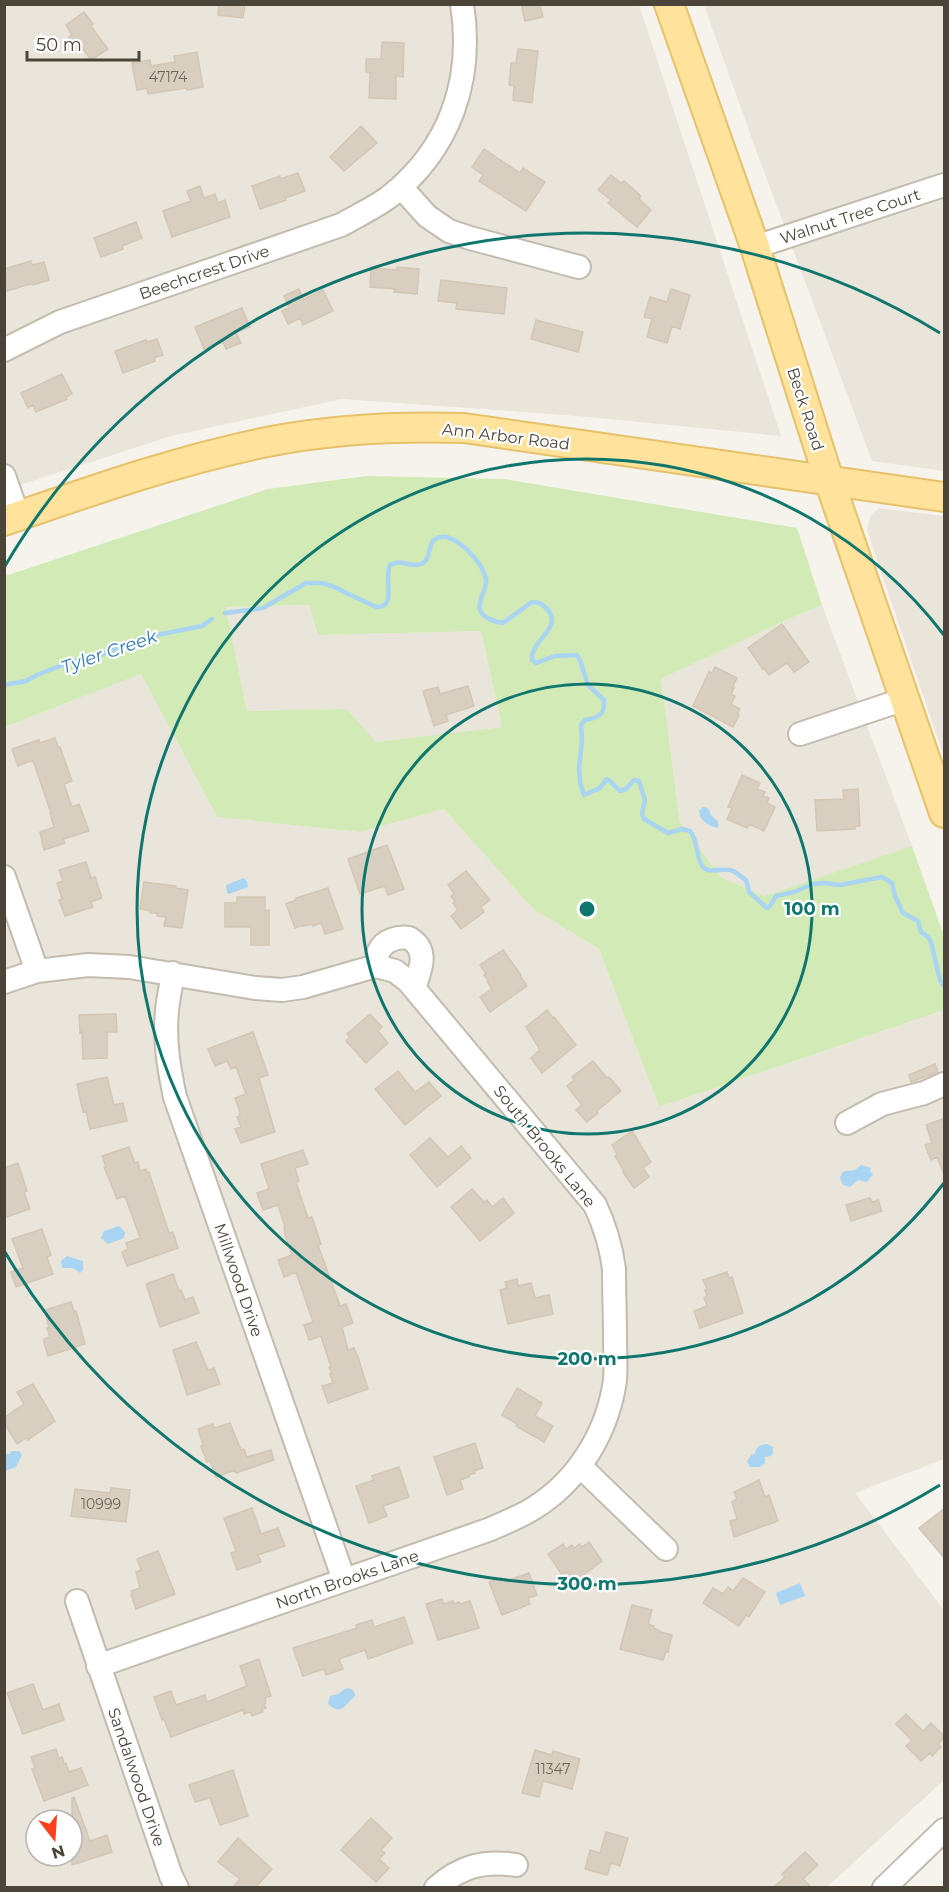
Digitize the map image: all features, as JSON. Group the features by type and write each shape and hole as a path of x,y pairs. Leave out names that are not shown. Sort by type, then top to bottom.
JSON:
{"main road":[{"name":"Beck Road","path":"669,4 755,247 829,480 945,813"},
{"name":"Ann Arbor Road","path":"11,518 142,474 229,450 304,436 394,427 464,428 945,497"}],"street":[{"name":"Beechcrest Drive","path":"4,350 60,322 341,225 370,209 401,187 417,171 438,143 456,105 462,82 466,46 462,4"},
{"name":"Walnut Tree Court","path":"755,247 945,185"},
{"path":"401,187 427,216 449,231 579,267"},
{"path":"4,476 11,518"},
{"path":"800,734 905,699"},
{"path":"4,877 37,971"},
{"path":"4,982 37,971 110,965 173,973 255,988 282,990 303,987 376,966 379,951 383,946 395,938 409,938 418,945 422,954 422,966 414,988"},
{"name":"South Brooks Lane","path":"376,966 395,971 414,988 595,1205 607,1233 614,1269 615,1380 604,1424 580,1466"},
{"name":"Millwood Drive","path":"173,973 166,1033 168,1065 175,1097 344,1580"},
{"path":"847,1123 882,1104 924,1093 945,1084"},
{"path":"580,1466 666,1549"},
{"name":"North Brooks Lane","path":"98,1666 488,1530 514,1519 552,1496 580,1466"},
{"name":"Sandalwood Drive","path":"76,1600 171,1876 177,1887"},
{"path":"884,1887 945,1830"},
{"path":"436,1887 464,1870 482,1863 516,1864"}],"shaded area":[{"path":"5,5 639,5 781,436 578,416 342,399 171,436 5,490"},
{"path":"704,5 944,5 944,471 872,461"},
{"path":"879,508 944,516 944,757 867,530 870,517"},
{"path":"309,605 318,635 481,631 502,727 376,742 347,709 247,711 226,607"},
{"path":"822,605 912,846 764,896 721,877 680,822 661,679"},
{"path":"141,674 217,817 360,832 444,809 533,909 599,949 659,1107 944,1010 944,1459 855,1493 944,1610 944,1780 827,1887 5,1888 5,727"}],"green space":[{"path":"366,476 504,479 797,528 822,605 661,679 680,822 721,877 764,896 912,846 944,936 944,1010 659,1107 599,949 533,909 444,809 360,832 217,817 141,674 5,727 5,576 268,489","holes":["309,605 318,635 481,631 502,727 376,742 347,709 247,711 226,607"]}],"water":[{"path":"703,807 708,808 718,822 718,828 703,821 699,811"},
{"path":"244,878 248,887 227,893 226,885"},
{"path":"861,1165 871,1168 870,1171 873,1174 867,1182 858,1180 850,1187 843,1185 840,1178 843,1173 855,1170"},
{"path":"119,1226 125,1232 124,1238 108,1244 101,1238 104,1231"},
{"path":"67,1256 83,1261 83,1270 80,1273 73,1268 62,1268 61,1261"},
{"path":"767,1444 773,1447 771,1456 765,1457 765,1463 760,1467 750,1467 747,1461 751,1455 755,1454 756,1449 761,1445"},
{"path":"11,1451 19,1451 22,1455 16,1467 5,1471 5,1454 10,1454"},
{"path":"800,1583 805,1596 780,1605 776,1593"},
{"path":"349,1688 354,1691 355,1696 343,1708 337,1709 328,1704 330,1696"}],"building":[{"path":"219,4 245,4 243,18 218,15"},
{"path":"521,4 540,4 543,17 525,21"},
{"path":"84,12 108,49 91,60 83,49 79,51 69,37 72,35 66,25"},
{"path":"382,42 404,43 403,77 396,76 396,99 369,98 370,72 366,72 366,59 381,59"},
{"path":"518,49 538,51 532,103 513,100 514,86 509,85 511,63 516,63"},
{"path":"197,52 203,87 148,94 147,88 137,90 132,63 150,60 151,66 175,62 174,56"},
{"path":"361,126 377,143 344,171 330,157"},
{"path":"484,149 520,173 523,168 545,182 526,211 479,181 483,175 472,167"},
{"path":"298,173 305,191 260,209 252,186 280,176 280,179"},
{"path":"611,175 621,183 624,181 641,196 639,199 651,210 637,227 608,203 611,200 598,190"},
{"path":"200,186 204,198 215,194 218,203 225,200 230,217 172,237 163,211 191,201 187,191"},
{"path":"136,222 142,238 122,246 123,249 101,257 94,238"},
{"path":"31,261 32,265 44,262 49,280 4,292 4,269"},
{"path":"397,267 419,269 417,294 370,287 371,268 397,270"},
{"path":"441,280 507,288 504,314 456,309 457,303 438,301"},
{"path":"299,289 304,299 323,290 333,311 303,325 300,318 288,324 282,311 289,308 284,296"},
{"path":"671,289 690,295 680,329 672,326 667,343 647,337 652,319 644,317 650,297 667,302"},
{"path":"242,308 250,327 236,332 241,343 226,349 223,342 204,349 195,327"},
{"path":"536,320 583,332 578,352 531,339"},
{"path":"157,339 163,355 154,358 155,361 123,373 115,351 146,340 147,342"},
{"path":"62,374 72,394 66,397 67,399 36,412 33,405 28,408 21,393"},
{"path":"782,624 809,662 794,672 787,663 769,675 748,648"},
{"path":"715,667 737,678 732,688 734,688 731,694 735,696 731,704 740,709 733,727 693,706 709,672 712,673"},
{"path":"468,686 474,706 446,715 448,721 434,726 423,691 438,687 440,694"},
{"path":"55,738 72,781 64,784 72,807 79,804 89,831 63,839 65,843 44,850 40,832 54,827 51,813 33,760 18,766 12,749 39,740 40,743"},
{"path":"742,775 760,783 757,789 765,792 763,796 769,798 767,803 775,807 764,831 749,824 747,828 727,819 732,808 728,807"},
{"path":"858,789 860,826 855,826 855,829 817,831 815,800 844,799 843,790"},
{"path":"387,845 404,889 388,895 385,886 360,894 348,859"},
{"path":"86,862 91,878 95,877 102,898 91,902 93,907 65,916 59,900 62,899 57,883 63,881 59,870"},
{"path":"466,871 490,900 481,907 484,912 461,929 451,916 458,910 451,896 454,893 448,885"},
{"path":"144,882 188,890 182,928 164,926 166,917 140,909"},
{"path":"328,888 343,929 325,934 321,923 295,928 286,904 296,898"},
{"path":"237,897 265,897 265,911 269,910 269,945 251,945 251,927 225,927 225,903 237,903"},
{"path":"503,950 527,986 490,1012 480,997 492,989 480,965"},
{"path":"547,1010 576,1045 542,1073 531,1058 540,1050 526,1027"},
{"path":"116,1014 117,1032 107,1032 107,1058 83,1059 79,1015"},
{"path":"370,1014 382,1027 378,1031 388,1043 366,1063 346,1041 350,1037 347,1034"},
{"path":"253,1032 268,1075 259,1078 275,1132 241,1143 235,1129 241,1127 237,1117 240,1116 235,1098 246,1094 236,1067 231,1069 227,1061 215,1066 208,1049"},
{"path":"593,1061 621,1091 587,1122 576,1110 582,1105 567,1086 574,1080 572,1077"},
{"path":"935,1064 938,1072 911,1082 909,1075"},
{"path":"398,1071 415,1092 429,1082 441,1096 405,1125 375,1089"},
{"path":"107,1077 114,1105 123,1103 127,1121 90,1129 86,1111 83,1112 77,1084"},
{"path":"945,1118 945,1172 943,1172 937,1157 931,1160 925,1145 932,1143 926,1125"},
{"path":"632,1131 651,1162 643,1168 649,1177 634,1188 623,1172 612,1145"},
{"path":"430,1138 448,1157 461,1146 471,1158 437,1187 410,1155"},
{"path":"129,1147 135,1163 138,1162 140,1171 146,1169 147,1173 149,1172 169,1233 173,1232 178,1248 127,1266 122,1252 128,1249 126,1243 140,1238 125,1196 117,1199 102,1156"},
{"path":"303,1150 308,1164 295,1168 299,1181 296,1182 308,1218 312,1217 321,1244 318,1245 340,1306 346,1304 353,1323 342,1327 348,1350 354,1348 368,1389 328,1403 322,1386 333,1383 329,1367 331,1367 321,1336 309,1340 304,1325 313,1322 296,1272 284,1277 278,1260 292,1255 278,1205 263,1210 257,1193 269,1189 261,1164"},
{"path":"18,1163 30,1209 4,1218 4,1168"},
{"path":"472,1189 484,1202 487,1200 492,1207 503,1198 514,1213 480,1241 451,1207"},
{"path":"870,1198 872,1202 878,1200 882,1211 851,1221 846,1205"},
{"path":"42,1229 51,1255 47,1257 53,1274 16,1287 11,1272 23,1268 12,1239"},
{"path":"727,1272 729,1278 732,1277 743,1313 700,1328 694,1311 707,1306 704,1298 707,1296 705,1290 707,1289 703,1280"},
{"path":"173,1274 185,1300 193,1297 199,1313 160,1327 146,1284"},
{"path":"517,1279 518,1286 531,1283 535,1298 549,1295 553,1314 508,1324 500,1290 507,1288 505,1282"},
{"path":"71,1302 76,1311 85,1344 48,1356 44,1339 50,1337 45,1310"},
{"path":"196,1342 208,1370 214,1368 220,1384 187,1395 173,1350"},
{"path":"33,1384 55,1421 28,1440 26,1438 17,1444 4,1423 4,1418 24,1404 17,1392"},
{"path":"517,1388 542,1403 535,1416 553,1426 544,1442 502,1415"},
{"path":"230,1423 241,1450 244,1449 247,1457 271,1450 274,1460 216,1477 201,1446 203,1445 198,1429 213,1424 214,1428"},
{"path":"475,1443 483,1468 460,1480 463,1489 447,1495 434,1457"},
{"path":"399,1467 409,1497 383,1506 387,1516 369,1523 356,1486 374,1480 372,1476"},
{"path":"759,1480 765,1497 769,1495 778,1521 734,1537 730,1521 737,1519 732,1502 737,1499 734,1492"},
{"path":"111,1488 130,1490 126,1522 71,1516 75,1489 110,1493"},
{"path":"252,1508 261,1534 278,1528 285,1546 258,1555 261,1562 237,1570 231,1553 236,1551 224,1518"},
{"path":"945,1508 945,1559 919,1528"},
{"path":"589,1542 602,1561 574,1582 567,1572 562,1575 548,1554 563,1544 566,1549 580,1544 582,1547"},
{"path":"158,1551 175,1594 136,1609 131,1591 140,1588 136,1572 141,1570 137,1559"},
{"path":"529,1573 537,1595 528,1598 530,1604 502,1615 489,1582 501,1578 506,1581"},
{"path":"743,1578 765,1592 749,1617 746,1615 739,1626 703,1603 713,1588 723,1594 728,1587 733,1591"},
{"path":"442,1599 444,1604 453,1601 454,1604 459,1602 460,1604 470,1601 479,1628 438,1640 426,1604"},
{"path":"632,1605 652,1610 648,1624 661,1632 672,1635 668,1652 666,1651 663,1660 620,1649"},
{"path":"404,1617 413,1643 368,1659 365,1650 339,1659 343,1669 326,1675 324,1669 303,1676 293,1648 357,1628 356,1625 372,1620 374,1627"},
{"path":"259,1659 271,1696 265,1698 266,1708 262,1709 263,1712 252,1716 250,1712 244,1714 243,1710 171,1737 154,1697 171,1691 176,1705 205,1695 207,1702 247,1686 240,1666"},
{"path":"33,1684 43,1710 59,1704 64,1720 23,1734 7,1693"},
{"path":"906,1714 923,1731 931,1723 945,1737 938,1744 941,1747 932,1756 930,1753 921,1761 906,1746 912,1741 896,1724"},
{"path":"56,1749 59,1759 62,1757 69,1772 81,1768 88,1785 44,1801 32,1769 35,1768 31,1757"},
{"path":"535,1750 552,1755 553,1751 580,1759 572,1789 543,1781 539,1797 522,1793"},
{"path":"233,1770 248,1816 220,1825 210,1798 195,1802 189,1785"},
{"path":"74,1797 78,1808 72,1808"},
{"path":"371,1818 392,1838 381,1850 385,1853 379,1859 389,1868 376,1882 341,1850"},
{"path":"84,1824 90,1841 107,1835 112,1852 84,1861"},
{"path":"606,1832 628,1838 620,1866 611,1863 607,1875 585,1869 590,1850 600,1853"},
{"path":"238,1838 272,1869 256,1887 233,1887 240,1879 218,1862"},
{"path":"805,1852 818,1865 803,1879 811,1887 774,1887 785,1877 782,1874"}],"waterway":[{"name":"Tyler Creek","path":"225,613 263,608 306,583 332,586 376,607 383,606 388,598 390,565 398,562 421,564 427,559 434,540 444,537 452,539 474,557 484,573 486,583 479,606 484,615 493,621 503,623 532,602 545,607 551,614 552,621 536,646 532,660 536,663 555,656 577,655 588,685 604,700 600,715 585,720 581,725 579,768 584,795 600,788 607,779 620,791 626,789 634,780 639,781 645,800 642,814 644,819 668,833 682,829 690,831 703,867 708,870 727,870 736,873 746,880 749,892 767,908 776,896 813,884 840,885 882,877 892,883 903,913 918,921 921,932 931,942 940,980 944,986"},
{"name":"Tyler Creek","path":"4,685 26,681 74,661 101,655 147,637 202,626 212,619"}]}
